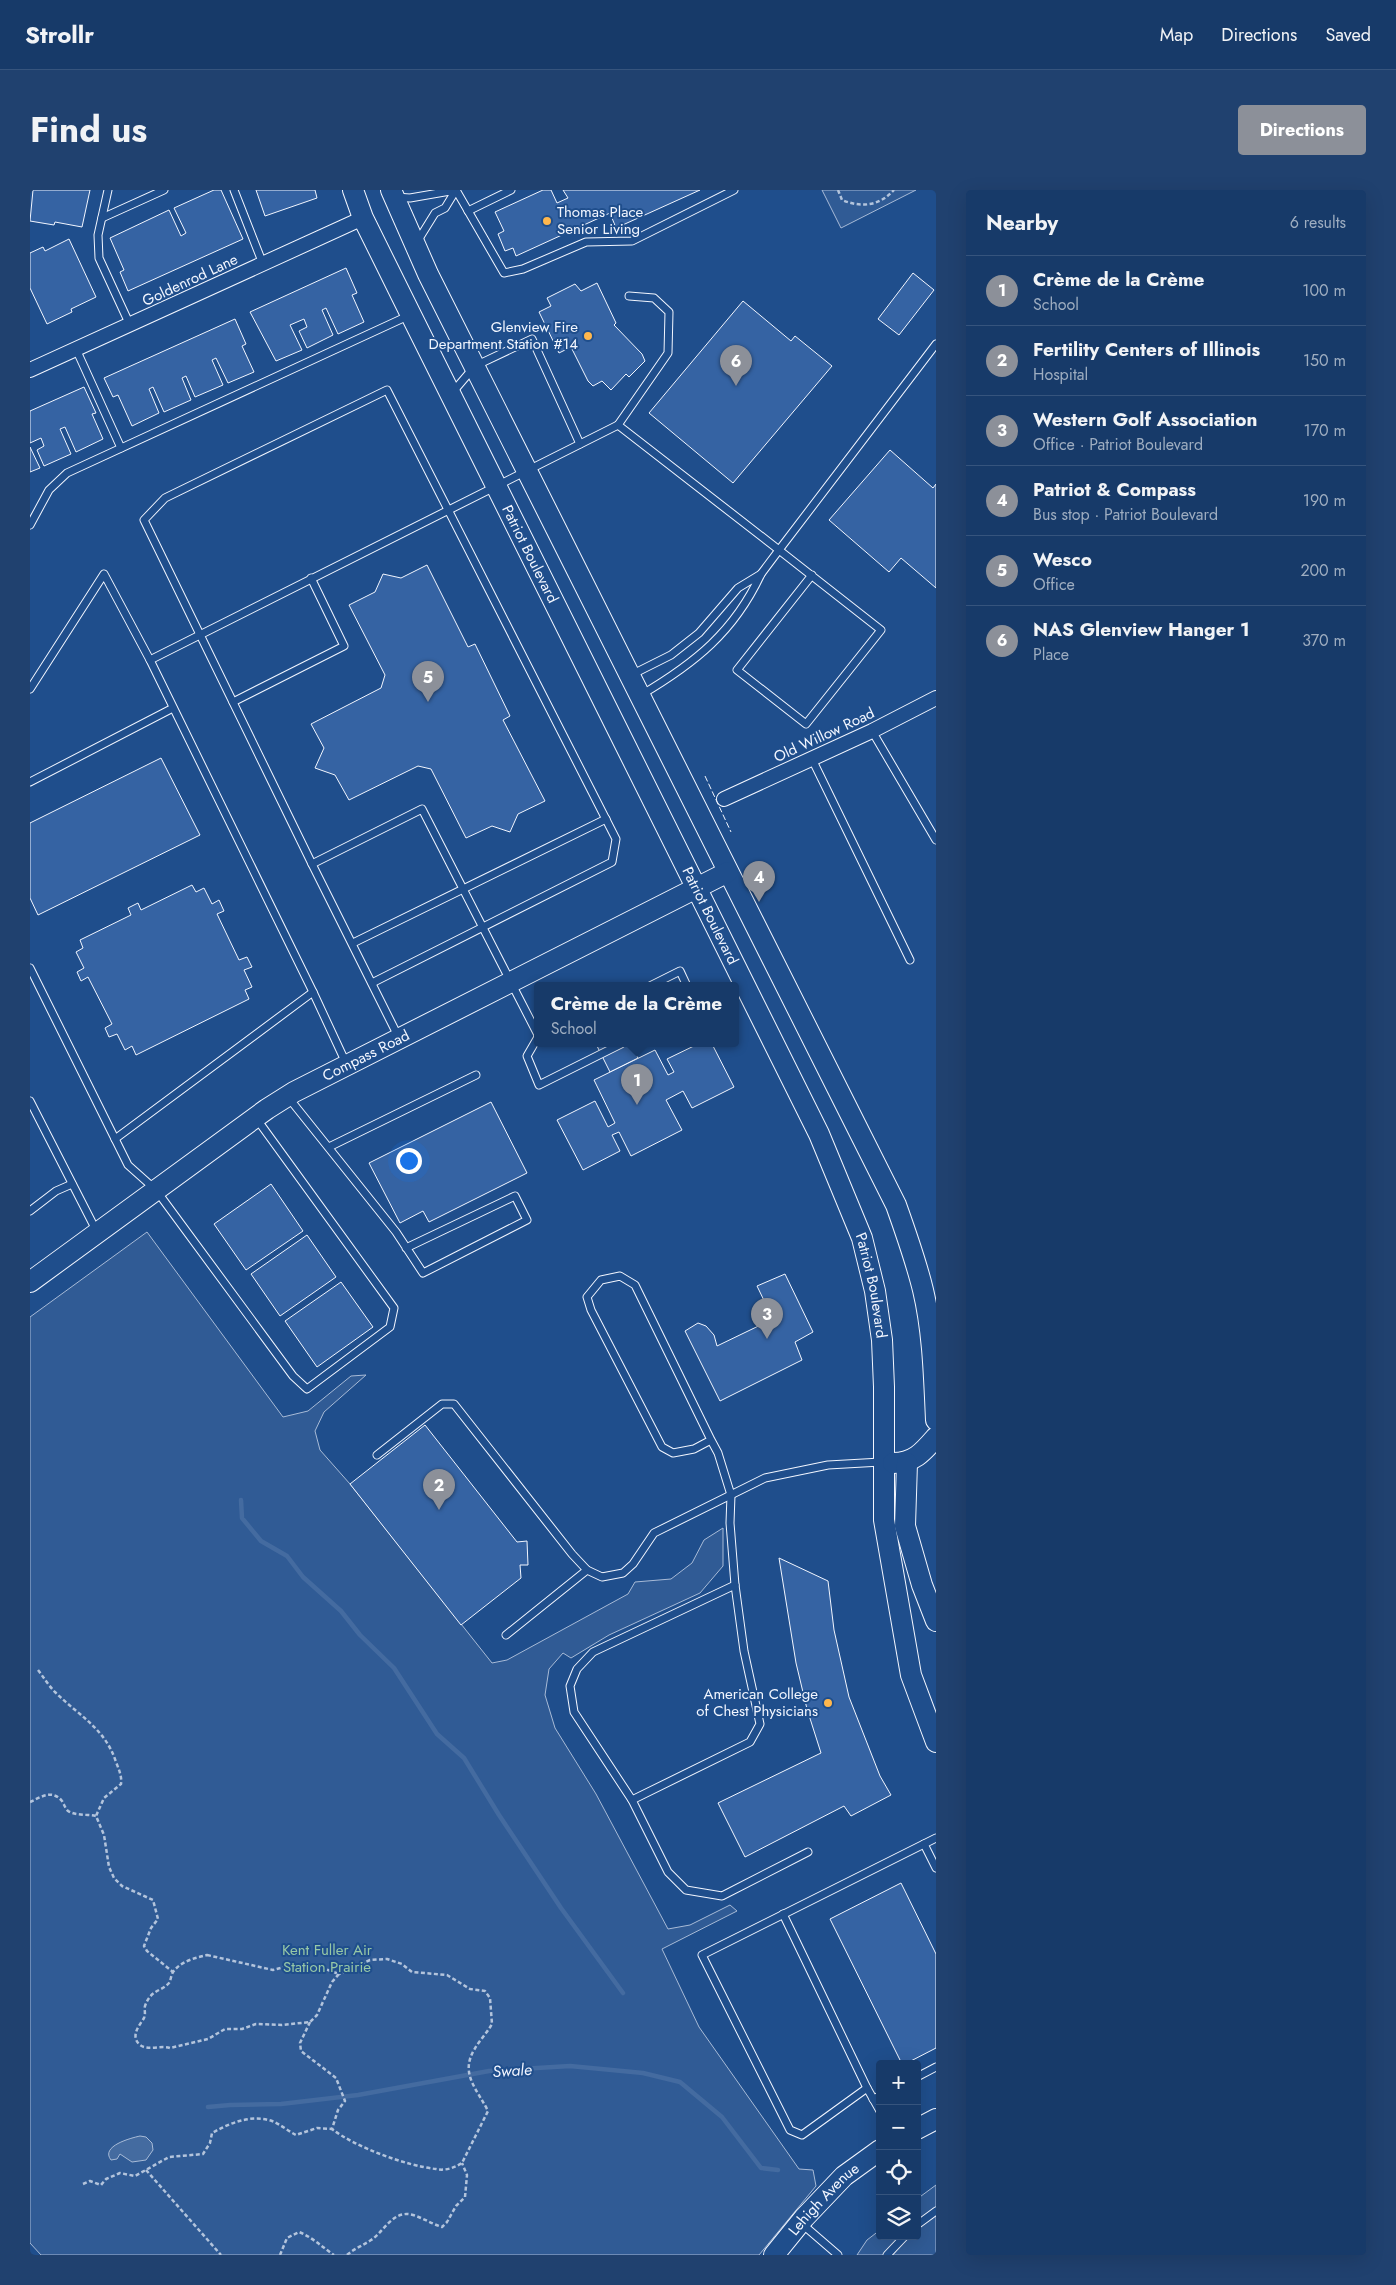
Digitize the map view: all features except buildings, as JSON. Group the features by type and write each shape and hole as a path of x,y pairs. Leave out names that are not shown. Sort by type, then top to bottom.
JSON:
{"main road":[{"name":"Patriot Boulevard","path":"353,190 364,218 411,315 819,1134 862,1238 875,1291 882,1340 884,1520 911,1674 936,1742"},
{"path":"393,194 415,244 475,366 896,1205 911,1246 923,1291 931,1335 936,1420"},
{"name":"Compass Road","path":"30,1282 288,1096 346,1064 728,872"},
{"path":"884,1462 907,1463 924,1451 936,1437"},
{"path":"907,1463 905,1526 922,1586 936,1621"},
{"path":"921,2127 936,2119"},
{"name":"Lehigh Avenue","path":"774,2255 800,2222 844,2176 876,2153"}],"street":[{"name":"Goldenrod Lane","path":"30,370 364,218"},
{"name":"Old Willow Road","path":"724,799 872,731 936,698"}],"lane":[{"path":"108,190 98,235 99,258 130,325"},
{"path":"102,218 164,190"},
{"path":"234,190 264,264"},
{"path":"456,190 504,274 523,269 586,242 632,241 734,190"},
{"path":"393,194 410,198 456,190"},
{"path":"415,244 435,213 445,208 456,190"},
{"path":"468,211 511,190"},
{"path":"150,660 618,425 668,354 669,312 654,298 629,296"},
{"path":"30,525 49,490 68,473 411,315"},
{"path":"451,394 475,366 532,339 580,444"},
{"path":"641,695 680,672 711,646 750,597 761,574 936,344"},
{"path":"76,348 121,448"},
{"path":"372,983 612,862 616,839 387,390 165,498 144,520 399,1038"},
{"path":"618,425 812,575 881,630 806,724 736,670 812,575"},
{"path":"30,689 104,574 150,660 313,992 346,1064"},
{"path":"631,675 672,655 699,633 738,588 761,574"},
{"path":"233,702 344,646 311,578"},
{"path":"30,782 173,708"},
{"path":"872,731 936,840"},
{"path":"812,759 910,960"},
{"path":"312,864 422,809 534,1028"},
{"path":"353,943 606,819"},
{"path":"30,968 128,1165 156,1190 293,1376 307,1389 390,1327 394,1308 255,1118"},
{"path":"659,982 680,972 685,982"},
{"path":"115,1139 313,992"},
{"path":"534,1043 527,1056 539,1085 615,1047"},
{"path":"328,1147 476,1075"},
{"path":"288,1096 396,1232 406,1248 423,1274 527,1220 515,1196 406,1248"},
{"path":"30,1101 98,1232"},
{"path":"30,1211 56,1191 72,1184"},
{"path":"632,1800 750,1742 760,1724 744,1651 735,1585 730,1523 731,1495 718,1453 635,1286 620,1276 601,1280 587,1298 591,1310 662,1447 673,1453 694,1449 711,1440"},
{"path":"378,1455 442,1404 454,1404 587,1570 602,1577 623,1573 633,1564 654,1533 765,1478 828,1465 884,1462"},
{"path":"506,1635 587,1570"},
{"path":"735,1585 593,1652 576,1669 570,1686 574,1712 632,1800 668,1872 686,1890 722,1896 808,1852"},
{"path":"867,2088 802,2134 790,2130 702,1955 936,1838"},
{"path":"924,1844 936,1868"},
{"path":"783,1914 867,2088 876,2098"},
{"path":"921,2075 936,2067"},
{"path":"921,2222 936,2211"},
{"path":"800,2222 838,2255"},
{"path":"887,2255 901,2240"}],"path":[{"path":"838,190 842,200 856,205 867,205 885,200 894,190"},
{"path":"38,1670 54,1691 84,1716 106,1738 122,1778 121,1784 104,1798 96,1816 104,1835 109,1867 114,1878 122,1886 153,1900 157,1907 158,1919 151,1928 144,1946 147,1952 173,1972"},
{"path":"30,1802 48,1794 54,1794 61,1800 67,1810 74,1813 96,1816"},
{"path":"310,2022 282,2025 256,2024 242,2029 224,2028 208,2039 170,2048 164,2046 149,2048 141,2046 136,2040 136,2028 144,2017 145,2006 154,1992 170,1982 173,1972 188,1960 207,1955 273,1970 284,1967 295,1970 318,1966 339,1974"},
{"path":"83,2184 90,2180 101,2185 106,2179 120,2173 135,2176 169,2157 203,2154 210,2143 212,2133 235,2121 254,2119 272,2121 296,2135 317,2128 332,2129 357,2144 414,2164 437,2170 454,2168 462,2163 488,2111 467,2073 474,2050 492,2024 490,1998 485,1991 470,1989 447,1975 412,1972 402,1964 387,1959 370,1960 339,1974 332,1982 300,2042 301,2051 336,2078 345,2101 338,2110 332,2129"},
{"path":"347,2255 356,2247 372,2240 392,2218 411,2214 429,2224 442,2227 448,2222 456,2206 466,2197 467,2175 462,2163"},
{"path":"146,2170 221,2255"},
{"path":"280,2255 287,2238 299,2232 310,2236 321,2247 334,2255"}],"shaded area":[{"path":"822,190 916,190 841,228"},
{"name":"Kent Fuller Air Station Prairie","path":"147,1232 283,1417 308,1411 351,1376 366,1375 324,1412 315,1431 320,1450 350,1484 492,1663 507,1660 628,1594 635,1582 671,1579 692,1563 704,1540 723,1528 723,1566 700,1593 609,1635 571,1658 563,1653 549,1669 545,1695 555,1728 596,1794 668,1929 690,1925 730,1905 737,1911 662,1949 699,2027 799,2169 813,2170 816,2186 759,2255 41,2255 30,2243 30,1317"},
{"path":"140,2136 146,2137 152,2143 153,2150 146,2160 132,2162 120,2154 117,2159 111,2160 109,2155 113,2147"},
{"path":"936,2185 936,2255 857,2255 867,2240 876,2233 876,2240 921,2240 921,2196"}],"waterway":[{"path":"241,1500 242,1518 261,1541 287,1556 303,1577 341,1611 360,1635 394,1668 437,1734 464,1758 499,1815 561,1908 623,1993"},
{"name":"Swale","path":"208,2107 281,2104 358,2095 489,2071 570,2066 643,2073 680,2082 722,2117 761,2168 778,2170"}],"fence":[{"path":"705,776 731,832"}],"place":[{"name":"Thomas Place Senior Living","path":"547,221"},
{"name":"Glenview Fire Department Station #14","path":"588,336"},
{"name":"NAS Glenview Hanger 1","path":"736,386"},
{"name":"Wesco","path":"428,702"},
{"name":"Patriot & Compass","path":"759,902"},
{"name":"Crème de la Crème","path":"637,1105"},
{"name":"Western Golf Association","path":"767,1339"},
{"name":"Fertility Centers of Illinois","path":"439,1510"},
{"name":"American College of Chest Physicians","path":"828,1703"}]}
